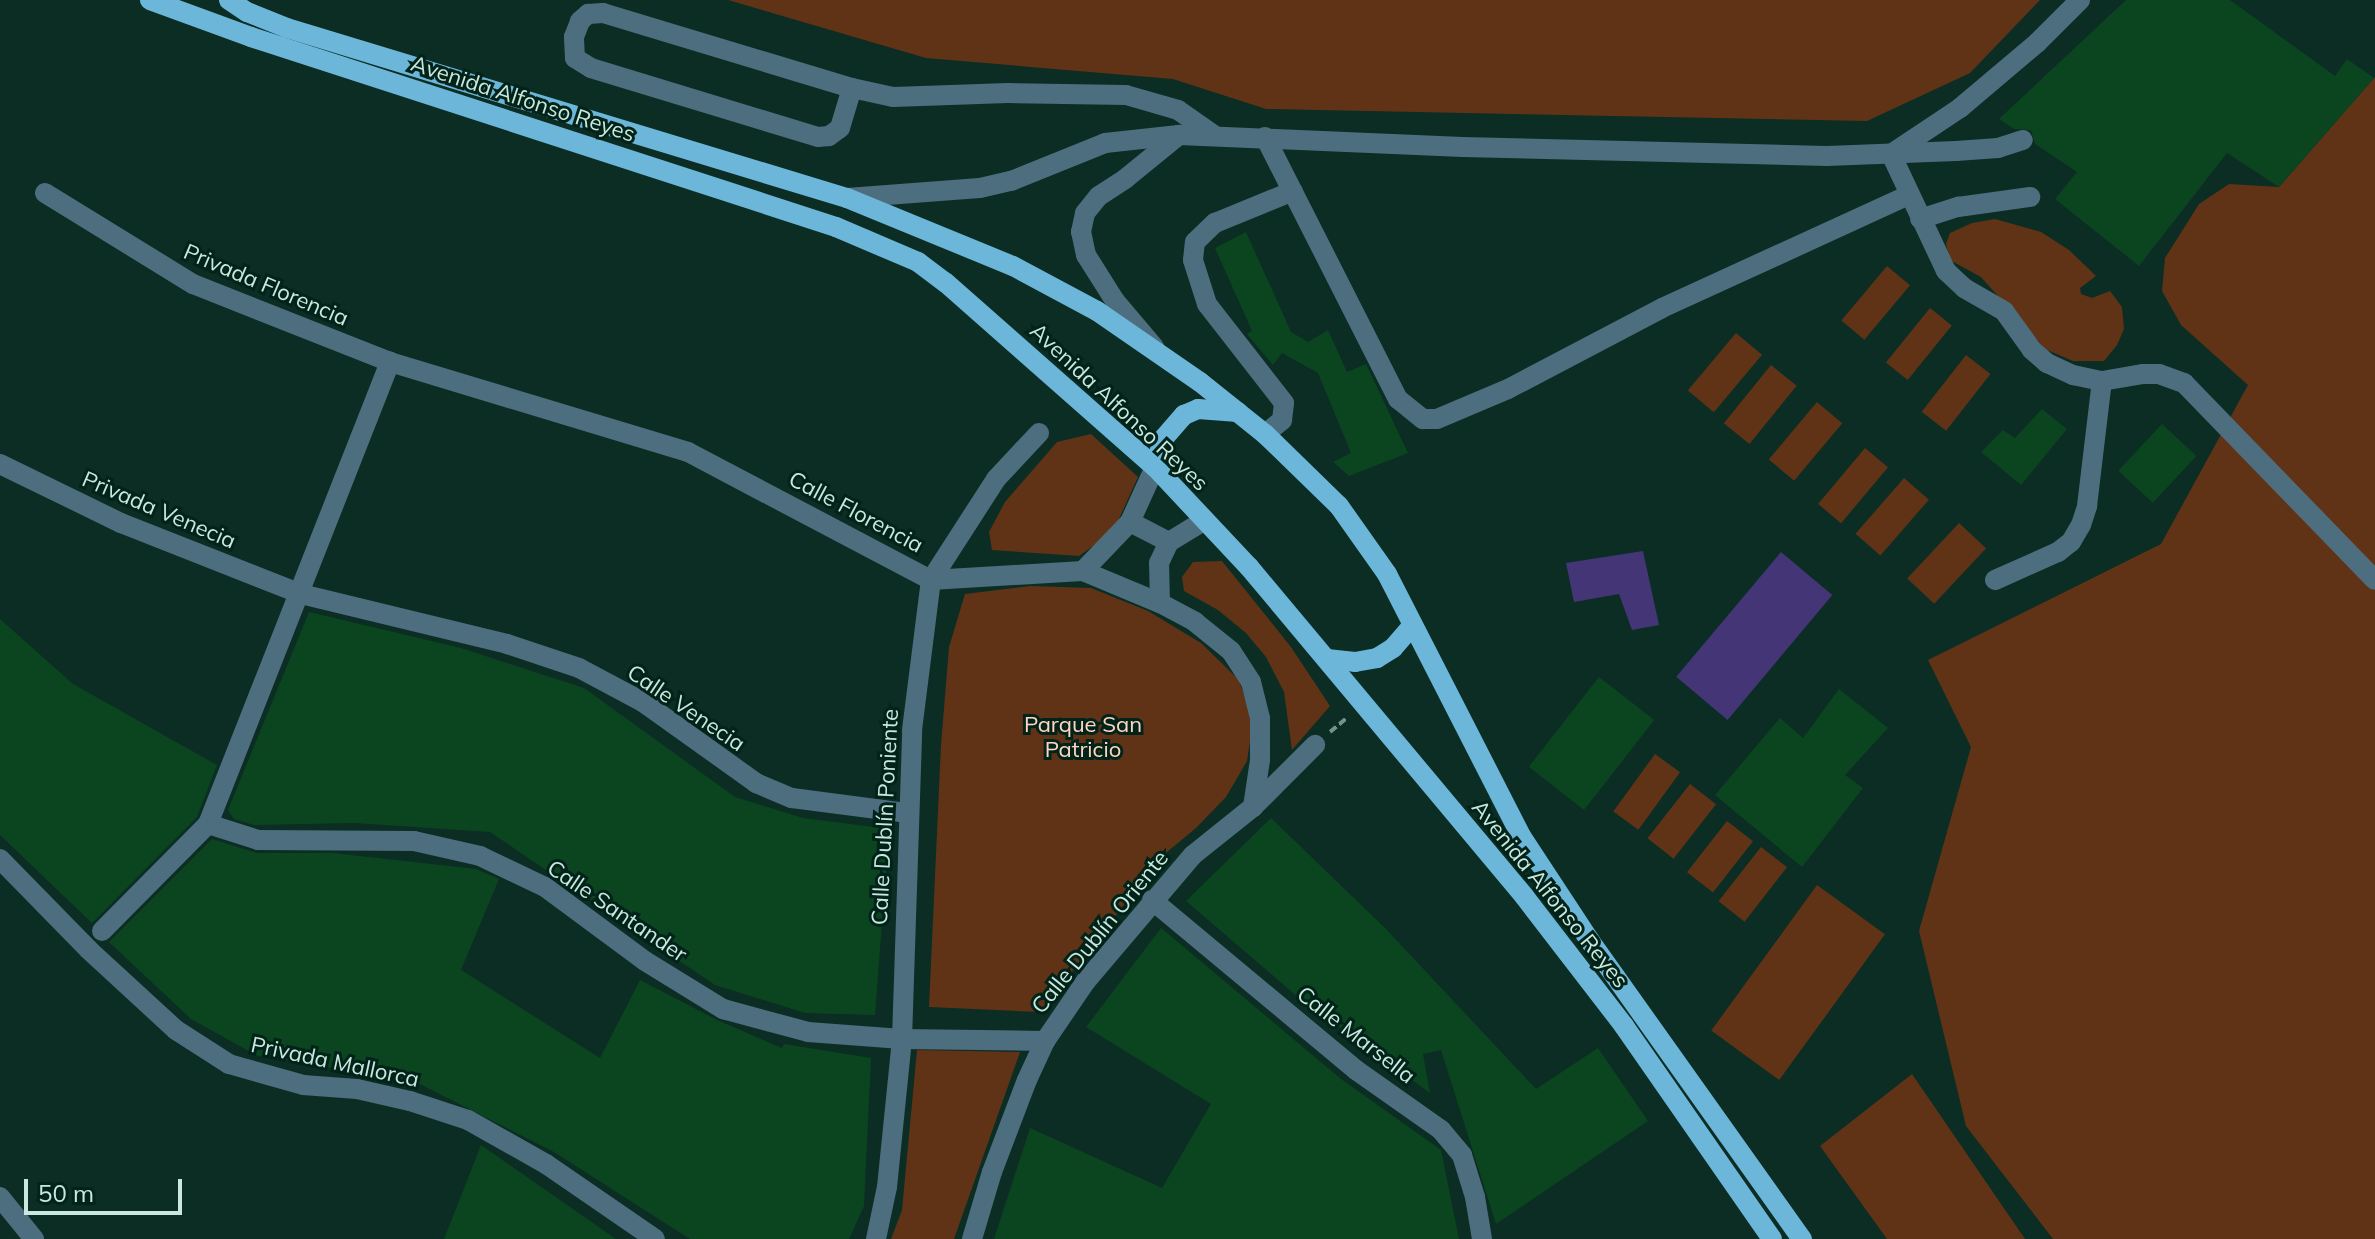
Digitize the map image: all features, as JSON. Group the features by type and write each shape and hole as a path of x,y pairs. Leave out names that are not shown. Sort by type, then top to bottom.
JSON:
{"main road":[{"name":"Avenida Alfonso Reyes","path":"150,0 251,37 880,244 918,262 945,282 1155,467 1327,659 1524,896 1624,1026 1772,1239"},
{"name":"Avenida Alfonso Reyes","path":"229,0 247,12 287,28 847,198 1013,266 1097,311 1238,412 1339,506 1387,574 1521,836 1590,941 1802,1239"},
{"path":"1155,467 1163,439 1184,415 1198,409 1238,412"},
{"path":"1327,659 1355,662 1377,658 1393,648 1412,626"}],"street":[{"path":"1891,154 1960,108 2037,43 2080,0"},
{"path":"852,88 840,128 829,136 818,137 591,68 575,58 574,37 580,21 588,14 603,13 852,88 921,98 1008,93 1126,95 1178,110 1214,135"},
{"path":"1159,353 1115,301 1086,255 1081,232 1085,213 1099,196 1179,135"},
{"path":"847,198 980,188 1011,181 1105,143 1179,135 1463,147 1827,156 1998,148 2023,140"},
{"path":"1265,137 1398,399 1423,419 1437,419 1508,389 1662,308 1909,195"},
{"path":"1891,154 1946,271 1964,288 2004,311 2032,350 2047,363 2073,375 2102,381 2159,374 2184,383 2375,580"},
{"path":"1265,434 1282,420 1284,403 1207,304 1193,260 1195,242 1215,223 1293,191"},
{"name":"Privada Florencia","path":"45,193 193,284 390,362"},
{"path":"1920,219 1958,207 2030,197"},
{"path":"102,931 208,824 390,362"},
{"name":"Calle Florencia","path":"390,362 688,452 931,580 1083,571 1160,603 1195,622 1231,651 1251,682 1260,718 1260,760 1253,807"},
{"path":"1995,580 2058,552 2071,542 2081,525 2087,506 2102,381"},
{"name":"Calle Dublín Poniente","path":"876,1239 887,1187 902,1039 908,813 917,677 931,580 996,479 1039,433"},
{"name":"Privada Venecia","path":"0,464 121,523 301,594"},
{"path":"1083,571 1130,522 1155,467"},
{"path":"1160,603 1159,563 1169,542 1205,520"},
{"path":"1130,522 1169,542"},
{"name":"Calle Venecia","path":"301,594 507,644 579,668 643,702 756,783 792,798 908,813"},
{"name":"Calle Dublín Oriente","path":"972,1239 996,1159 1045,1041 1086,981 1193,855 1253,807 1315,745"},
{"name":"Calle Santander","path":"208,824 258,840 414,841 480,856 545,887 645,961 723,1009 808,1032 902,1039 1045,1041"},
{"name":"Privada Mallorca","path":"0,859 89,950 176,1030 229,1064 303,1085 357,1089 410,1101 468,1120 546,1164 655,1239"},
{"name":"Calle Marsella","path":"1152,900 1356,1070 1441,1130 1462,1155 1475,1197 1482,1239"},
{"path":"0,1197 34,1239"}],"path":[{"path":"1315,745 1350,715"}],"green space":[{"path":"728,0 2040,0 1970,73 1867,121 1266,109 1173,79 926,58"},
{"path":"2375,77 2375,1239 2053,1239 1966,1126 1919,931 1971,747 1928,660 2161,544 2248,385 2181,325 2162,291 2165,258 2199,204 2229,184 2279,187"},
{"path":"1995,219 2041,232 2069,250 2096,276 2080,288 2081,294 2092,298 2110,291 2122,307 2124,329 2117,345 2104,361 2073,361 2045,349 1981,277 1950,260 1946,244 1950,233 1972,223"},
{"path":"1887,266 1910,285 1864,340 1841,320"},
{"path":"1930,308 1952,326 1908,380 1886,362"},
{"path":"1736,333 1762,355 1714,412 1688,390"},
{"path":"1966,355 1990,374 1946,431 1922,412"},
{"path":"1771,365 1797,386 1749,444 1724,423"},
{"path":"1817,402 1842,423 1794,481 1769,459"},
{"path":"1091,434 1138,477 1113,532 1079,556 992,550 989,532 1005,502 1057,442"},
{"path":"1865,448 1888,467 1841,523 1818,504"},
{"path":"1904,478 1929,500 1880,555 1855,534"},
{"path":"1959,523 1986,548 1934,604 1907,579"},
{"path":"1222,561 1291,647 1330,706 1292,750 1284,692 1266,657 1246,633 1218,610 1184,591 1182,577 1193,562"},
{"name":"Parque San Patricio","path":"1031,586 1091,588 1148,611 1201,643 1239,680 1253,722 1247,761 1226,797 1196,828 1161,857 1041,1012 929,1007 941,745 949,647 965,594"},
{"path":"1655,754 1680,772 1638,830 1613,811"},
{"path":"1690,784 1716,804 1674,859 1648,838"},
{"path":"1727,821 1753,841 1713,893 1687,872"},
{"path":"1761,847 1787,867 1745,922 1719,901"},
{"path":"1817,885 1885,934 1779,1080 1711,1031"},
{"path":"917,1050 1020,1052 954,1239 891,1239 902,1210"},
{"path":"1912,1074 2025,1239 1887,1239 1820,1146"}],"shaded area":[{"path":"1643,551 1659,625 1632,630 1619,594 1574,602 1566,563"},
{"path":"1781,552 1832,595 1728,720 1676,677"}],"building":[{"path":"2126,0 2230,0 2335,76 2347,59 2374,78 2279,187 2227,153 2139,266 2055,199 2077,172 2035,144 2031,130 2014,129 1999,119"},
{"path":"1246,232 1291,332 1308,342 1328,330 1347,372 1366,364 1408,453 1349,476 1333,462 1351,453 1318,373 1282,353 1273,365 1247,334 1252,331 1215,248"},
{"path":"2042,409 2067,429 2021,485 1981,452 2003,430 2015,438"},
{"path":"2162,424 2196,456 2153,503 2118,471"},
{"path":"309,612 461,648 584,688 735,797 803,818 889,829 875,1015 805,1013 715,985 490,832 355,823 254,825 234,819 228,810"},
{"path":"0,619 73,684 217,765 197,817 92,923 0,835"},
{"path":"1599,677 1654,720 1584,810 1529,767"},
{"path":"1839,689 1888,728 1845,775 1863,788 1802,867 1715,795 1780,718 1803,738"},
{"path":"1271,818 1385,928 1536,1089 1598,1048 1648,1121 1496,1224 1441,1050 1423,1054 1430,1093 1299,998 1186,901"},
{"path":"212,839 257,853 333,853 476,869 499,879 461,970 600,1058 640,980 717,1020 782,1048 784,1044 871,1058 864,1206 849,1239 690,1239 554,1152 412,1080 258,1056 191,1019 109,942"},
{"path":"1161,928 1341,1079 1441,1150 1459,1239 994,1239 1030,1128 1162,1188 1211,1104 1086,1027"},
{"path":"481,1145 616,1239 444,1239"}]}
